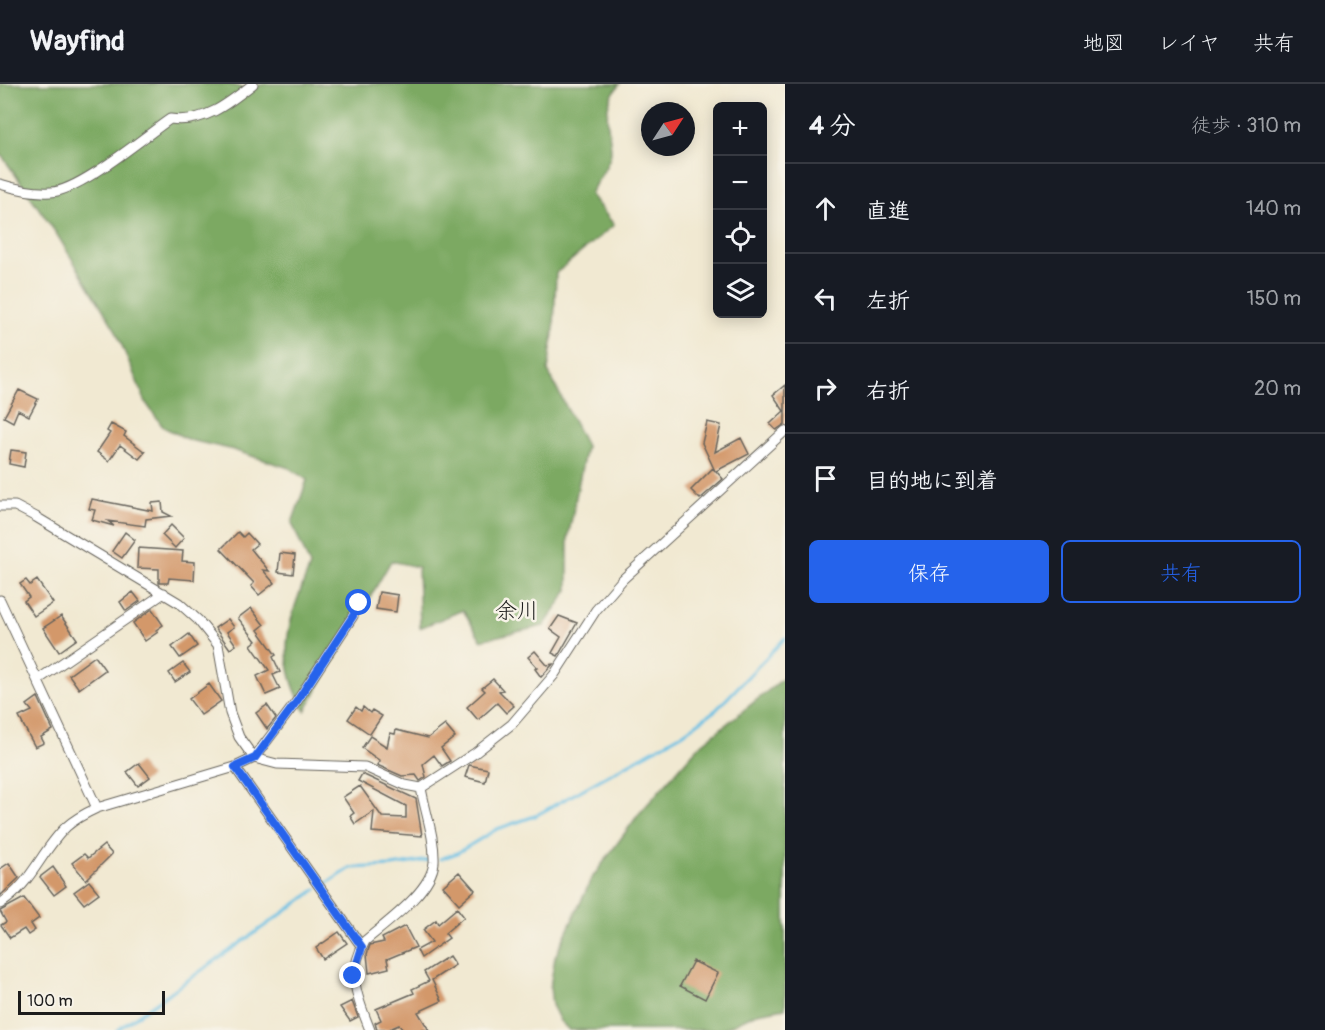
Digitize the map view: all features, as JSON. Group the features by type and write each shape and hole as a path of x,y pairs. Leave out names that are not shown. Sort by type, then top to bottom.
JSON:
{"street":[{"path":"0,184 16,189 53,192 82,180 124,154 170,119 187,122 200,118 235,99 253,84"},
{"path":"0,506 15,506 36,517 164,593 198,620 218,645 230,713 239,736 255,758 277,764 365,767 405,785 421,788 475,753 512,724 554,675 596,609 623,579 785,432"},
{"path":"39,679 164,593"},
{"path":"0,600 39,679 97,808"},
{"path":"0,904 24,885 66,827 97,808 235,767 255,758 297,701 353,616 359,603"},
{"path":"235,767 362,947"},
{"path":"370,1030 353,976 362,947 418,894 428,880 434,862 421,788"}],"green space":[{"path":"0,84 228,84 242,88 268,84 620,84 608,109 610,156 590,194 614,225 556,273 554,328 548,371 586,446 568,538 568,590 544,626 481,640 463,610 420,628 418,567 391,561 305,711 295,691 287,656 291,622 310,566 292,523 307,480 289,468 230,449 189,440 163,427 146,403 115,329 56,233 0,153"},
{"path":"785,677 785,1008 757,1013 721,1030 569,1030 560,1021 552,1005 550,987 555,957 592,878 638,815 698,747"}],"building":[{"path":"785,385 785,424 776,430 770,424 784,411 773,395"},
{"path":"19,390 38,399 29,416 18,410 13,422 4,417"},
{"path":"707,422 721,425 715,452 741,438 749,454 716,471 723,479 700,499 691,490 713,468 715,471 702,443"},
{"path":"111,424 126,432 124,436 145,452 139,459 120,445 109,461 97,452 110,433 107,431"},
{"path":"11,450 26,452 24,467 9,464"},
{"path":"92,499 153,511 152,503 162,502 163,512 171,516 146,519 145,526 108,521 114,526 92,520 95,510 89,509"},
{"path":"171,525 184,538 175,548 162,535"},
{"path":"125,532 135,540 122,558 112,551"},
{"path":"238,532 243,537 247,533 257,544 251,549 269,571 263,570 274,583 259,595 251,586 254,583 221,549"},
{"path":"138,548 183,551 182,561 195,562 194,580 169,578 168,583 159,583 159,569 137,568"},
{"path":"280,553 295,555 293,574 278,572"},
{"path":"26,580 30,585 37,580 53,603 34,616 24,601 29,597 20,584"},
{"path":"133,592 140,601 126,611 120,602"},
{"path":"379,592 398,595 396,612 376,609"},
{"path":"251,608 264,625 258,630 276,655 273,657 280,672 273,675 280,689 266,695 257,676 269,670 251,645 256,641 238,618"},
{"path":"152,609 163,625 156,630 158,632 145,641 133,623"},
{"path":"61,616 77,639 59,652 43,628"},
{"path":"559,616 577,623 558,656 552,653 561,637 550,629"},
{"path":"228,619 234,627 227,632 236,645 230,649 215,628"},
{"path":"189,634 197,646 180,658 172,647"},
{"path":"535,651 547,665 553,664 541,677 535,669 538,668 528,657"},
{"path":"95,656 105,670 79,689 69,675"},
{"path":"183,663 190,672 175,682 169,673"},
{"path":"493,679 503,690 499,691 514,706 506,713 497,703 478,720 467,707 485,691 482,688"},
{"path":"209,684 221,701 201,715 189,699"},
{"path":"38,697 53,730 41,737 44,743 35,747 19,717 32,711 27,705"},
{"path":"267,705 276,718 267,729 256,713"},
{"path":"356,707 361,711 363,707 370,713 372,710 382,716 370,734 348,719"},
{"path":"445,725 455,737 441,748 450,761 442,766 434,755 423,764 426,777 420,781 416,775 402,776 377,765 380,761 362,748 370,736 387,747 390,733 395,734 396,730 428,738"},
{"path":"139,763 150,777 138,786 127,772"},
{"path":"469,765 488,769 485,782 465,777"},
{"path":"362,774 416,799 422,836 372,832 374,811 355,824 350,816 354,813 343,797 360,786 382,817 406,818 406,806 358,781"},
{"path":"104,845 112,854 86,880 72,863 84,854 88,858"},
{"path":"9,863 19,878 0,896 0,869"},
{"path":"53,867 66,886 54,895 40,877"},
{"path":"459,872 475,890 459,904 443,886"},
{"path":"89,881 99,893 84,904 74,892"},
{"path":"24,898 39,918 31,924 35,930 28,935 24,929 10,938 1,925 6,922 0,911"},
{"path":"457,908 464,917 445,933 449,938 421,958 417,950 432,942 423,930 436,920 438,924"},
{"path":"405,926 416,947 387,959 389,968 369,973 367,954 370,945 384,942 382,938"},
{"path":"339,932 347,943 323,959 316,948"},
{"path":"449,956 455,965 432,980 442,1001 418,1012 429,1030 403,1030 399,1025 387,1030 377,1030 375,1023 381,1020 376,1009 414,993 412,989 429,981 424,972"},
{"path":"693,961 718,973 705,999 680,986"},
{"path":"352,1001 358,1017 350,1021 340,1007"}],"waterway":[{"path":"440,859 457,853 497,829 535,816 682,734 716,710 785,638"},
{"path":"326,884 351,868 392,866 429,860"},
{"path":"117,1030 317,889"}],"district":[{"name":"余川","path":"517,610"}],"route":[{"path":"353,976 362,947 235,767 255,758 297,701 353,616 359,603"}]}
